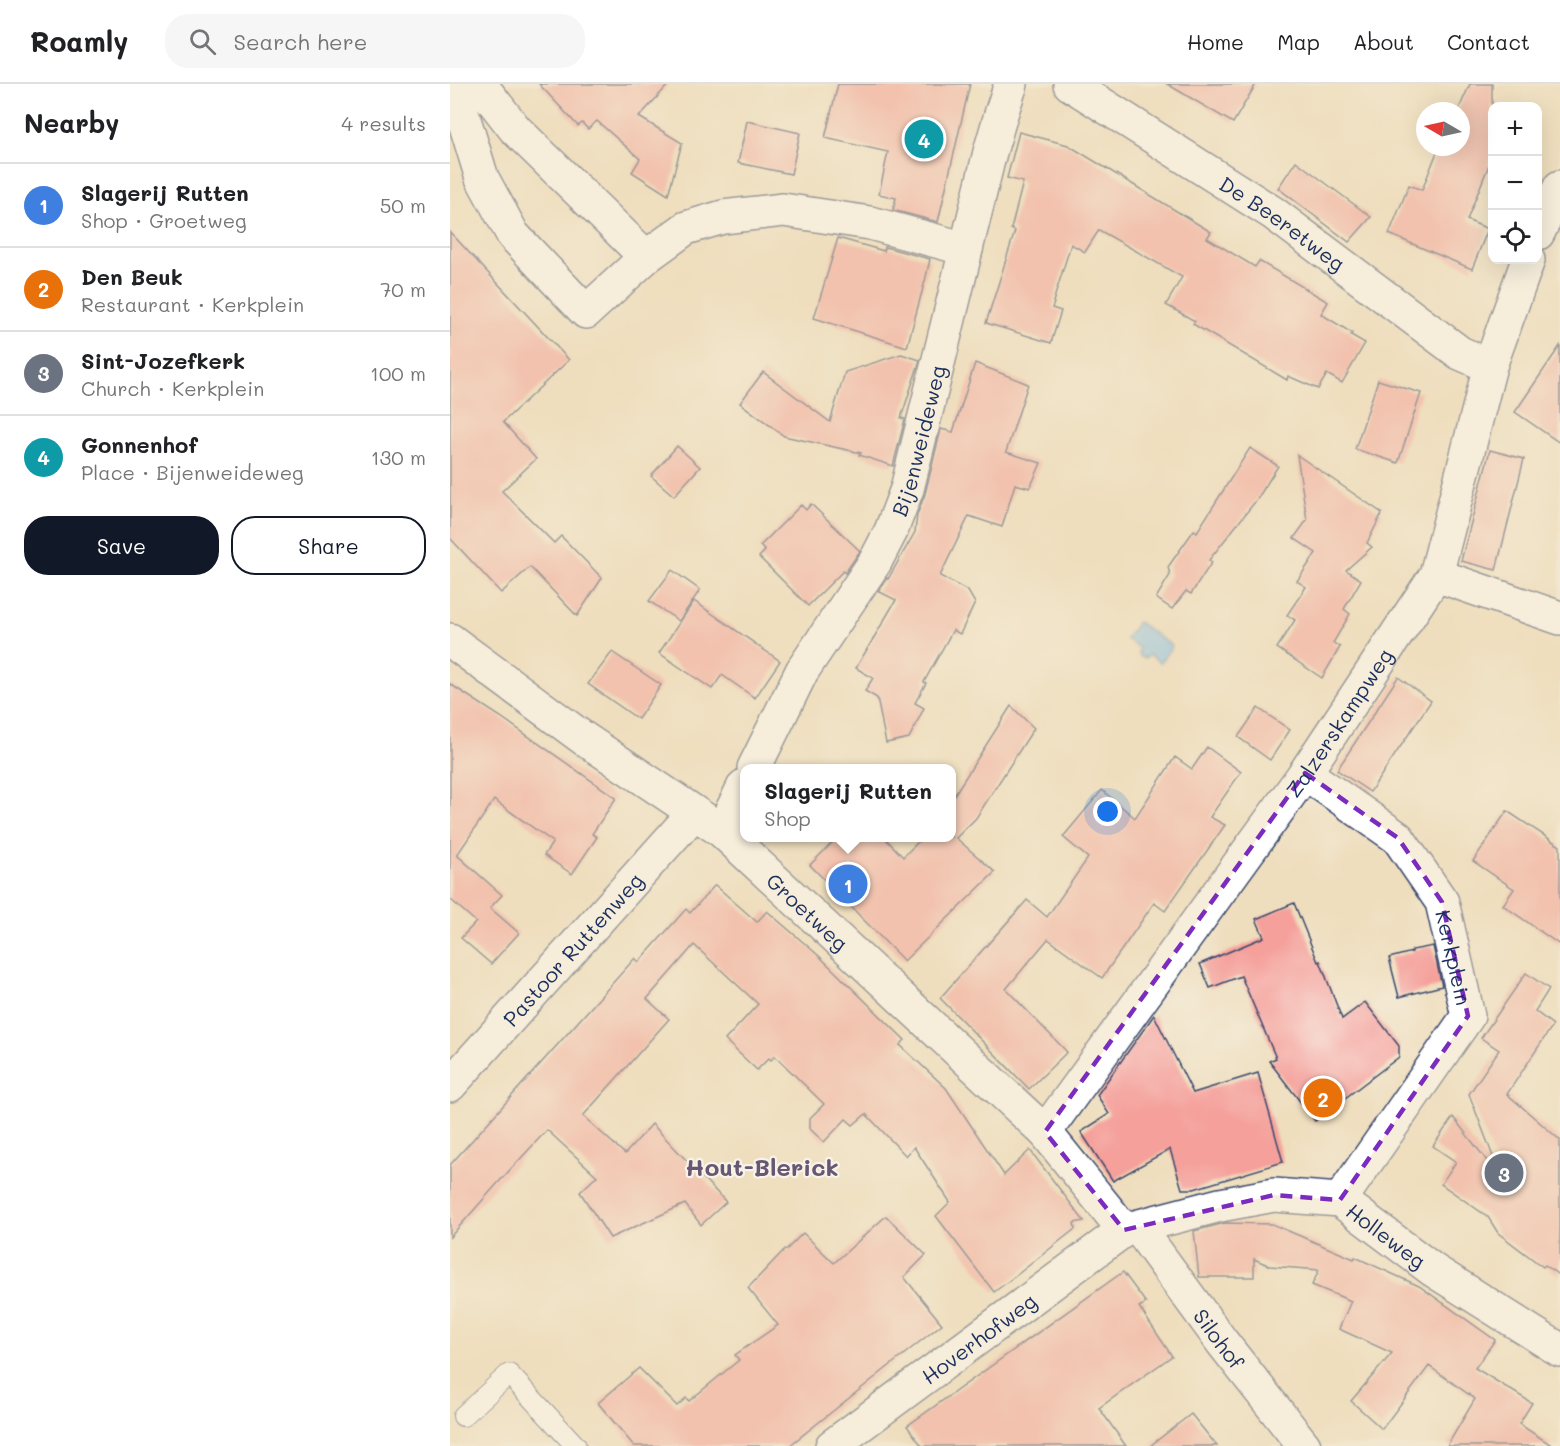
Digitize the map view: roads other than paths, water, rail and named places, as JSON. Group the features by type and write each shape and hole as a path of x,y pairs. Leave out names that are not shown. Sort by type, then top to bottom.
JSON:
{"street":[{"path":"457,84 460,106 482,178 513,235 586,312 646,257 686,228 723,217 783,210 870,224 966,249"},
{"path":"480,84 515,129 646,257"},
{"name":"Bijenweideweg","path":"756,764 802,671 875,562 891,531 907,489 990,152 1011,84"},
{"name":"De Beeretweg","path":"1070,84 1273,213 1460,354 1490,366"},
{"path":"1542,225 1560,187"},
{"name":"Zalzerskampweg","path":"1045,1132 1305,773 1436,576 1490,366 1527,264"},
{"path":"1436,576 1560,618"},
{"name":"Groetweg","path":"450,640 583,738 722,831 1045,1132 1131,1228"},
{"name":"Kerkplein","path":"1305,773 1398,838 1442,902 1468,1016 1340,1200"},
{"path":"722,831 740,794"},
{"name":"Pastoor Ruttenweg","path":"450,1085 693,813"},
{"name":"Holleweg","path":"1131,1228 1220,1205 1274,1195 1340,1200 1433,1270 1560,1350"},
{"name":"Hoverhofweg","path":"832,1446 1131,1228"},
{"name":"Silohof","path":"1131,1228 1305,1446"}],"lane":[{"path":"464,1416 509,1374 576,1446"}],"water":[{"path":"1138,622 1172,646 1161,663 1150,655 1145,658 1140,657 1139,648 1126,639"}],"place":[{"name":"Gonnenhof","path":"924,139"},
{"name":"Slagerij Rutten","path":"848,884"},
{"name":"Den Beuk","path":"1323,1098"},
{"name":"Sint-Jozefkerk","path":"1504,1173"}],"district":[{"name":"Hout-Blerick","path":"762,1166"}]}
